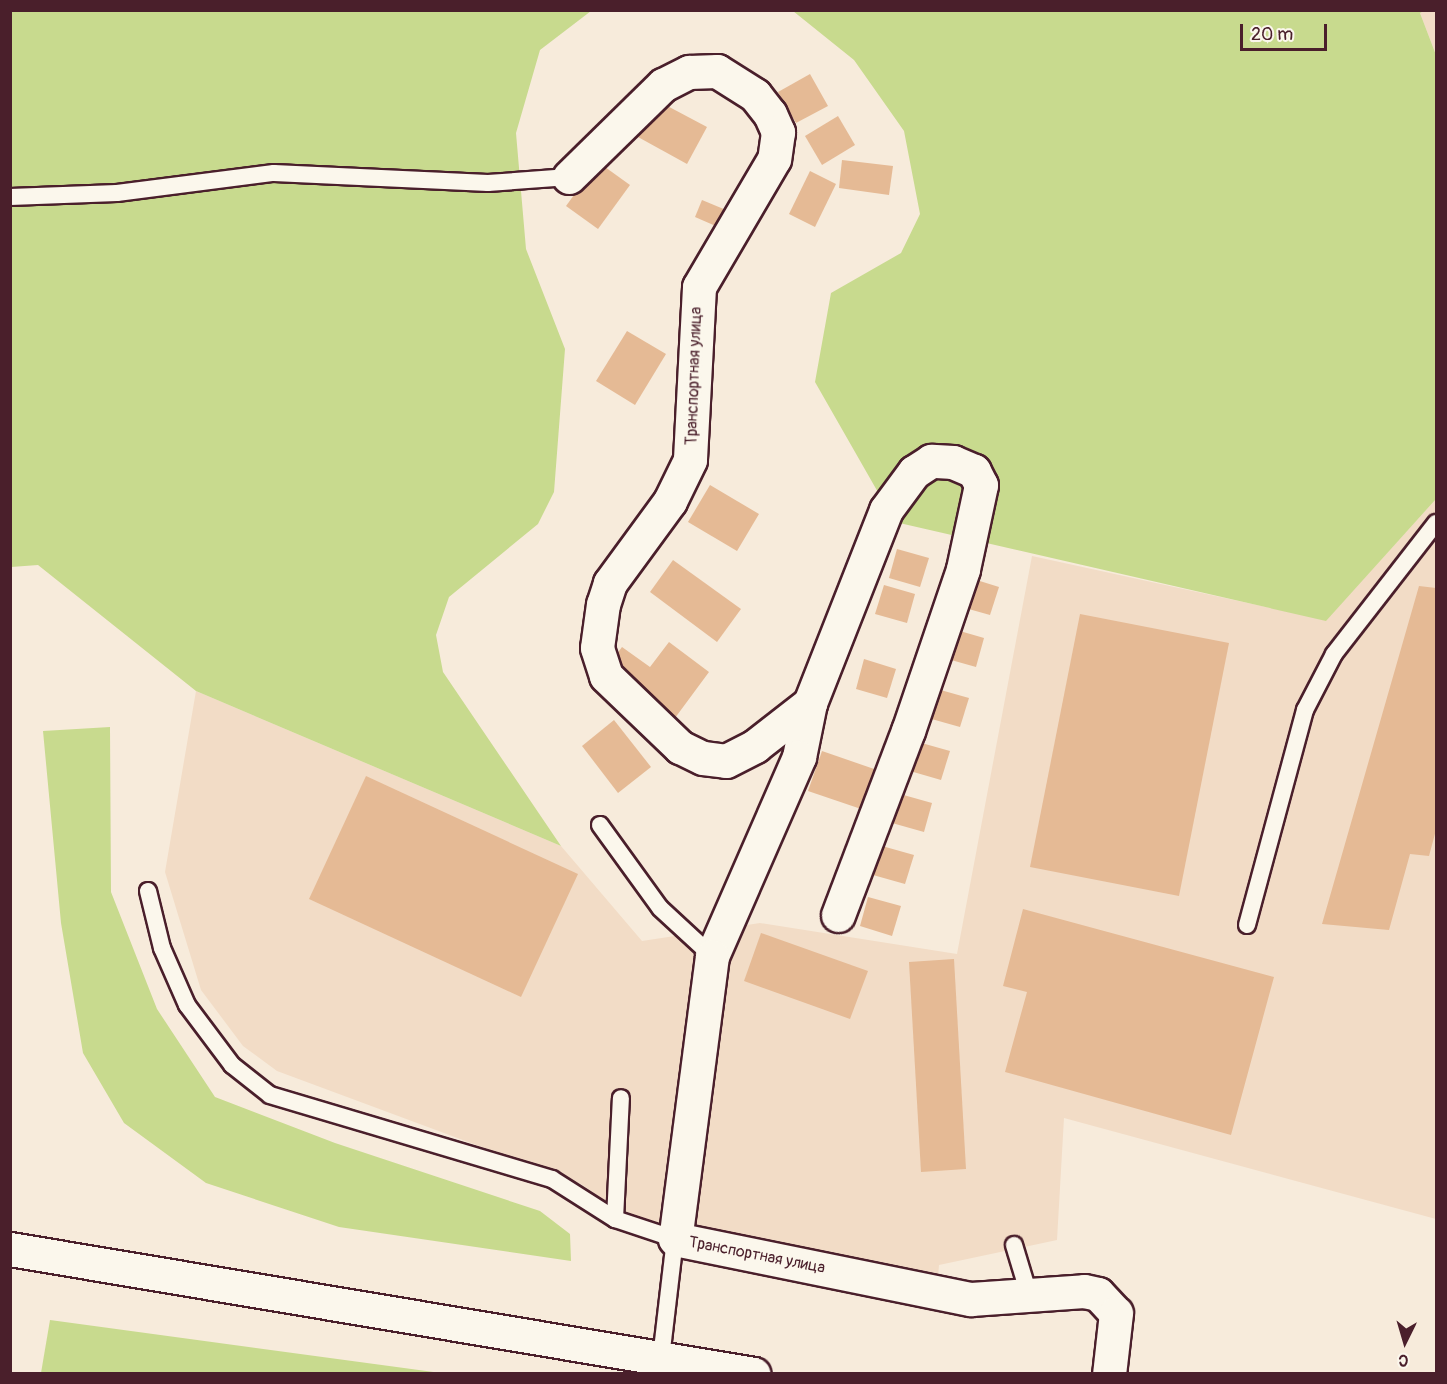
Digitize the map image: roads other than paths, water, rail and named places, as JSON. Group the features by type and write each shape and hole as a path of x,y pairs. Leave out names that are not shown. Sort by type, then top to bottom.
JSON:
{"street":[{"name":"Транспортная улица","path":"569,177 663,85 689,72 717,71 755,95 770,114 778,132 774,159 699,287 690,460 670,501 610,583 603,603 597,648 606,676 680,747 703,758 726,761 755,746 810,703"},
{"name":"Транспортная улица","path":"838,915 908,731 963,569 980,500 981,485 974,471 953,462 931,461 899,487 886,510 810,703 799,757 712,956 675,1239 971,1299 1030,1298 1084,1291 1109,1302 1116,1313 1109,1374"},
{"path":"10,1249 754,1374"}],"lane":[{"path":"10,197 117,193 274,173 488,183 569,177"},
{"path":"1247,925 1305,710 1334,654 1437,523"},
{"path":"600,825 660,908 712,956"},
{"path":"148,891 162,948 187,1005 232,1065 270,1095 552,1179 615,1219 675,1239 661,1358"},
{"path":"615,1219 621,1098"},
{"path":"1014,1245 1030,1298"}]}
